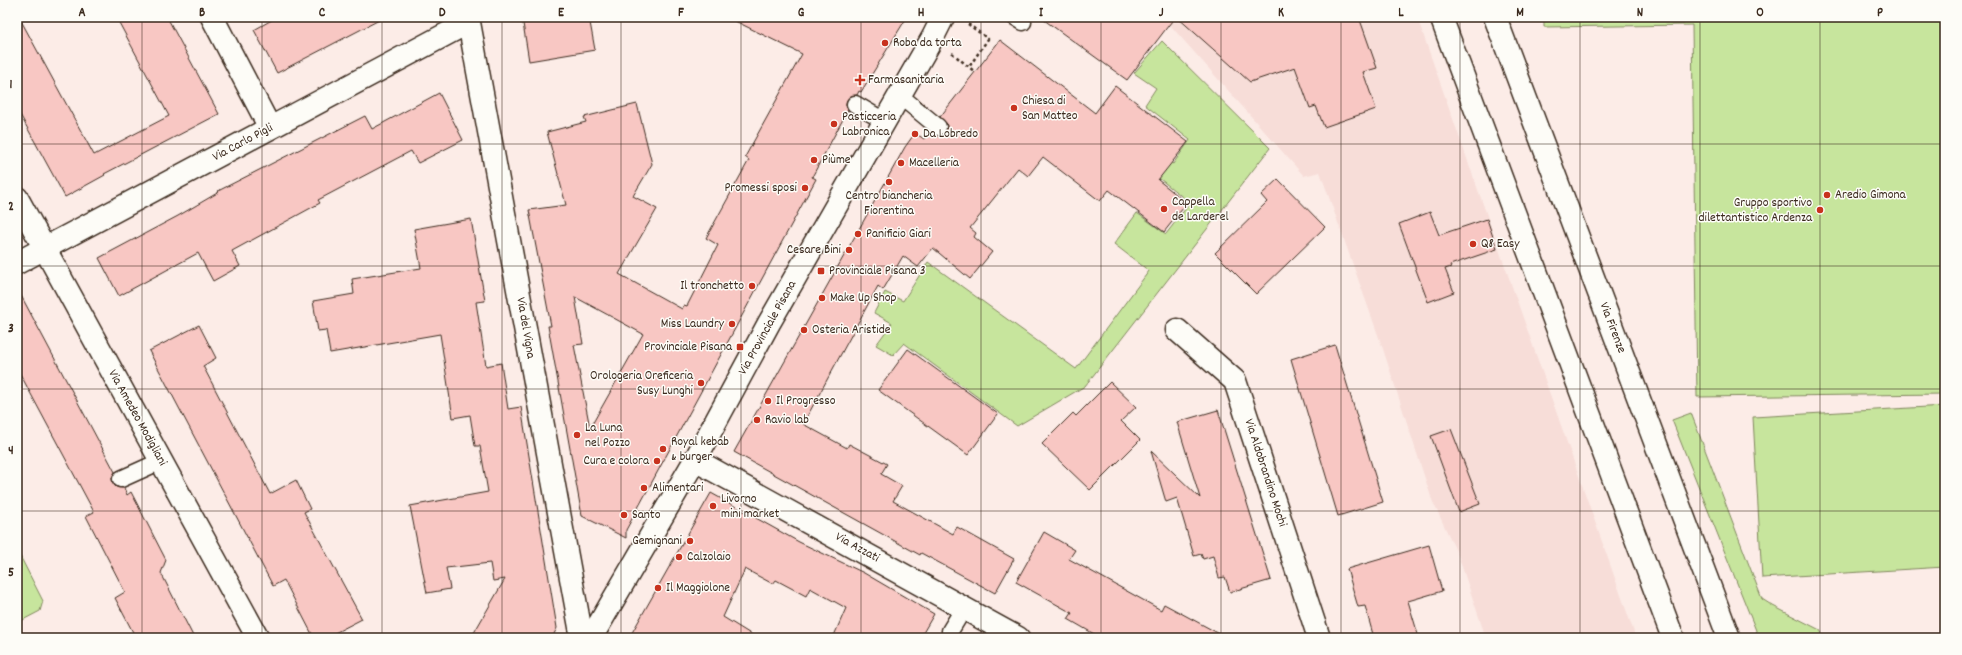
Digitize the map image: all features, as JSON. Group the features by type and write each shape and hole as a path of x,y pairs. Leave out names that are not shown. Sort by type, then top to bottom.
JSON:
{"street":[{"name":"Via Provinciale Pisana","path":"591,638 695,460 769,323 943,17"},
{"path":"1441,17 1673,638"},
{"name":"Via Firenze","path":"1495,17 1729,638"},
{"path":"215,18 270,128"},
{"name":"Via Carlo Pigli","path":"17,263 270,128 468,19"},
{"name":"Via del Vigna","path":"468,19 582,638"},
{"name":"Via Amedeo Modigliani","path":"17,198 258,638"},
{"name":"Via Aldobrandino Mochi","path":"1177,330 1235,381 1318,638"},
{"name":"Via Azzati","path":"695,460 1018,638"}],"lane":[{"path":"899,95 938,127"},
{"path":"855,104 884,121"},
{"path":"120,479 161,462"},
{"path":"950,630 964,608"}],"path":[{"path":"964,22 988,39 968,67"},
{"path":"956,56 975,72"}],"shaded area":[{"path":"1163,17 1417,17 1636,638 1486,638 1458,555 1432,500 1383,349 1320,172 1304,176"}],"green space":[{"name":"Gruppo sportivo dilettantistico Ardenza","path":"1544,17 1945,17 1945,394 1697,397 1692,25 1544,27"},
{"path":"1162,41 1270,148 1085,386 1017,426 904,343 893,355 876,345 892,323 874,313 885,292 903,301 928,262 1076,369 1149,271 1114,244 1137,213 1166,234 1190,203 1135,159 1146,145 1173,164 1190,140 1145,105 1156,88 1134,73"},
{"path":"1945,406 1945,567 1762,578 1753,417"},
{"path":"1691,413 1762,599 1820,630 1824,638 1759,638 1672,420"},
{"path":"17,550 43,601 40,611 17,623"}],"building":[{"path":"17,17 19,17 94,155 169,116 116,17 167,17 219,114 104,174 105,175 65,197 17,109"},
{"path":"277,17 385,17 277,73 254,30"},
{"path":"522,17 589,17 595,50 529,61"},
{"path":"727,17 907,17 861,92 859,91 857,95 851,96 847,100 846,104 848,110 812,177 816,179 626,530 626,538 582,516 548,326 551,326 529,210 566,205 547,132 586,122 584,117 637,104 652,164 633,196 657,209 619,274 682,309 684,305 687,306 718,245 706,238 749,160 745,157 802,54","holes":["575,297 643,334 590,428 574,345 583,344"]},
{"path":"1040,17 1175,17 1127,80"},
{"path":"1177,17 1359,17 1377,68 1363,72 1376,109 1324,127 1316,106 1310,108 1295,67 1250,82"},
{"path":"1000,40 1095,113 1115,86 1188,142 1158,180 1187,203 1164,232 1109,190 1100,201 1043,157 1028,176 1018,168 970,228 976,233 974,237 992,252 970,279 933,248 918,267 903,256 883,290 878,286 803,424 847,448 849,444 887,464 881,474 902,486 893,501 953,534 957,527 1014,559 995,593 921,553 920,555 734,452 905,147 915,133 924,139 929,132 937,136 945,133 947,124 940,117"},
{"path":"439,93 463,140 418,163 411,151 318,200 320,203 232,251 240,266 213,281 198,253 119,296 99,258 178,216 219,192 218,191 365,116 372,129"},
{"path":"1278,179 1325,227 1256,294 1215,253 1267,202 1261,195"},
{"path":"1430,212 1439,235 1487,219 1497,249 1450,265 1451,267 1445,269 1454,292 1428,302 1399,224"},
{"path":"471,219 485,301 476,302 486,366 501,363 508,409 521,407 557,628 552,638 471,638 505,579 493,581 490,563 446,568 450,589 427,593 410,506 488,492 480,446 475,446 470,415 453,418 440,334 330,353 326,330 318,331 313,301 354,294 352,279 421,268 414,229"},
{"path":"17,288 115,472 112,478 113,483 116,487 124,488 127,495 131,492 166,560 161,573 194,638 136,638 115,598 125,592 86,516 94,512 17,368"},
{"path":"199,325 216,358 203,366 270,494 296,480 310,509 304,512 362,619 325,638 314,638 284,580 273,586 149,351"},
{"path":"1335,345 1383,502 1338,516 1291,359"},
{"path":"908,349 998,414 968,455 878,390"},
{"path":"1110,382 1136,407 1121,421 1140,440 1090,490 1042,444 1073,413 1076,416"},
{"path":"1218,410 1271,580 1230,592 1225,577 1219,578 1213,556 1203,559 1201,554 1194,556 1177,498 1166,502 1151,451 1200,498 1177,422"},
{"path":"1451,429 1480,504 1459,512 1431,436"},
{"path":"711,493 799,542 864,573 934,614 920,638 833,638 846,608 810,588 806,596 776,580 773,584 745,569 723,617 757,638 629,638"},
{"path":"1044,532 1075,550 1069,559 1161,610 1164,604 1227,638 1101,638 1068,619 1072,613 1016,582"},
{"path":"1429,545 1442,591 1408,601 1419,638 1374,638 1365,606 1358,607 1347,569"}],"place":[{"name":"Roba da torta","path":"885,43"},
{"name":"Farmasanitaria","path":"860,80"},
{"name":"Chiesa di San Matteo","path":"1014,108"},
{"name":"Pasticceria Labronica","path":"834,124"},
{"name":"Da Lobredo","path":"915,134"},
{"name":"Piùme","path":"814,160"},
{"name":"Macelleria","path":"901,163"},
{"name":"Centro biancheria Fiorentina","path":"889,182"},
{"name":"Promessi sposi","path":"805,188"},
{"name":"Aredio Gimona","path":"1827,195"},
{"name":"Cappella de Larderel","path":"1164,209"},
{"name":"Gruppo sportivo dilettantistico Ardenza","path":"1820,210"},
{"name":"Panificio Giari","path":"858,234"},
{"name":"Q8 Easy","path":"1473,244"},
{"name":"Cesare Bini","path":"849,250"},
{"name":"Provinciale Pisana 3","path":"821,271"},
{"name":"Il tronchetto","path":"752,286"},
{"name":"Make Up Shop","path":"822,298"},
{"name":"Miss Laundry","path":"732,324"},
{"name":"Osteria Aristide","path":"804,330"},
{"name":"Provinciale Pisana","path":"740,347"},
{"name":"Orologeria Oreficeria Susy Lunghi","path":"701,383"},
{"name":"Il Progresso","path":"768,401"},
{"name":"Ravio lab","path":"757,420"},
{"name":"La Luna nel Pozzo","path":"577,435"},
{"name":"Royal kebab & burger","path":"663,449"},
{"name":"Cura e colora","path":"657,461"},
{"name":"Alimentari","path":"644,488"},
{"name":"Livorno mini market","path":"713,506"},
{"name":"Santo","path":"624,515"},
{"name":"Gemignani","path":"690,541"},
{"name":"Calzolaio","path":"679,557"},
{"name":"Il Maggiolone","path":"658,588"}]}
